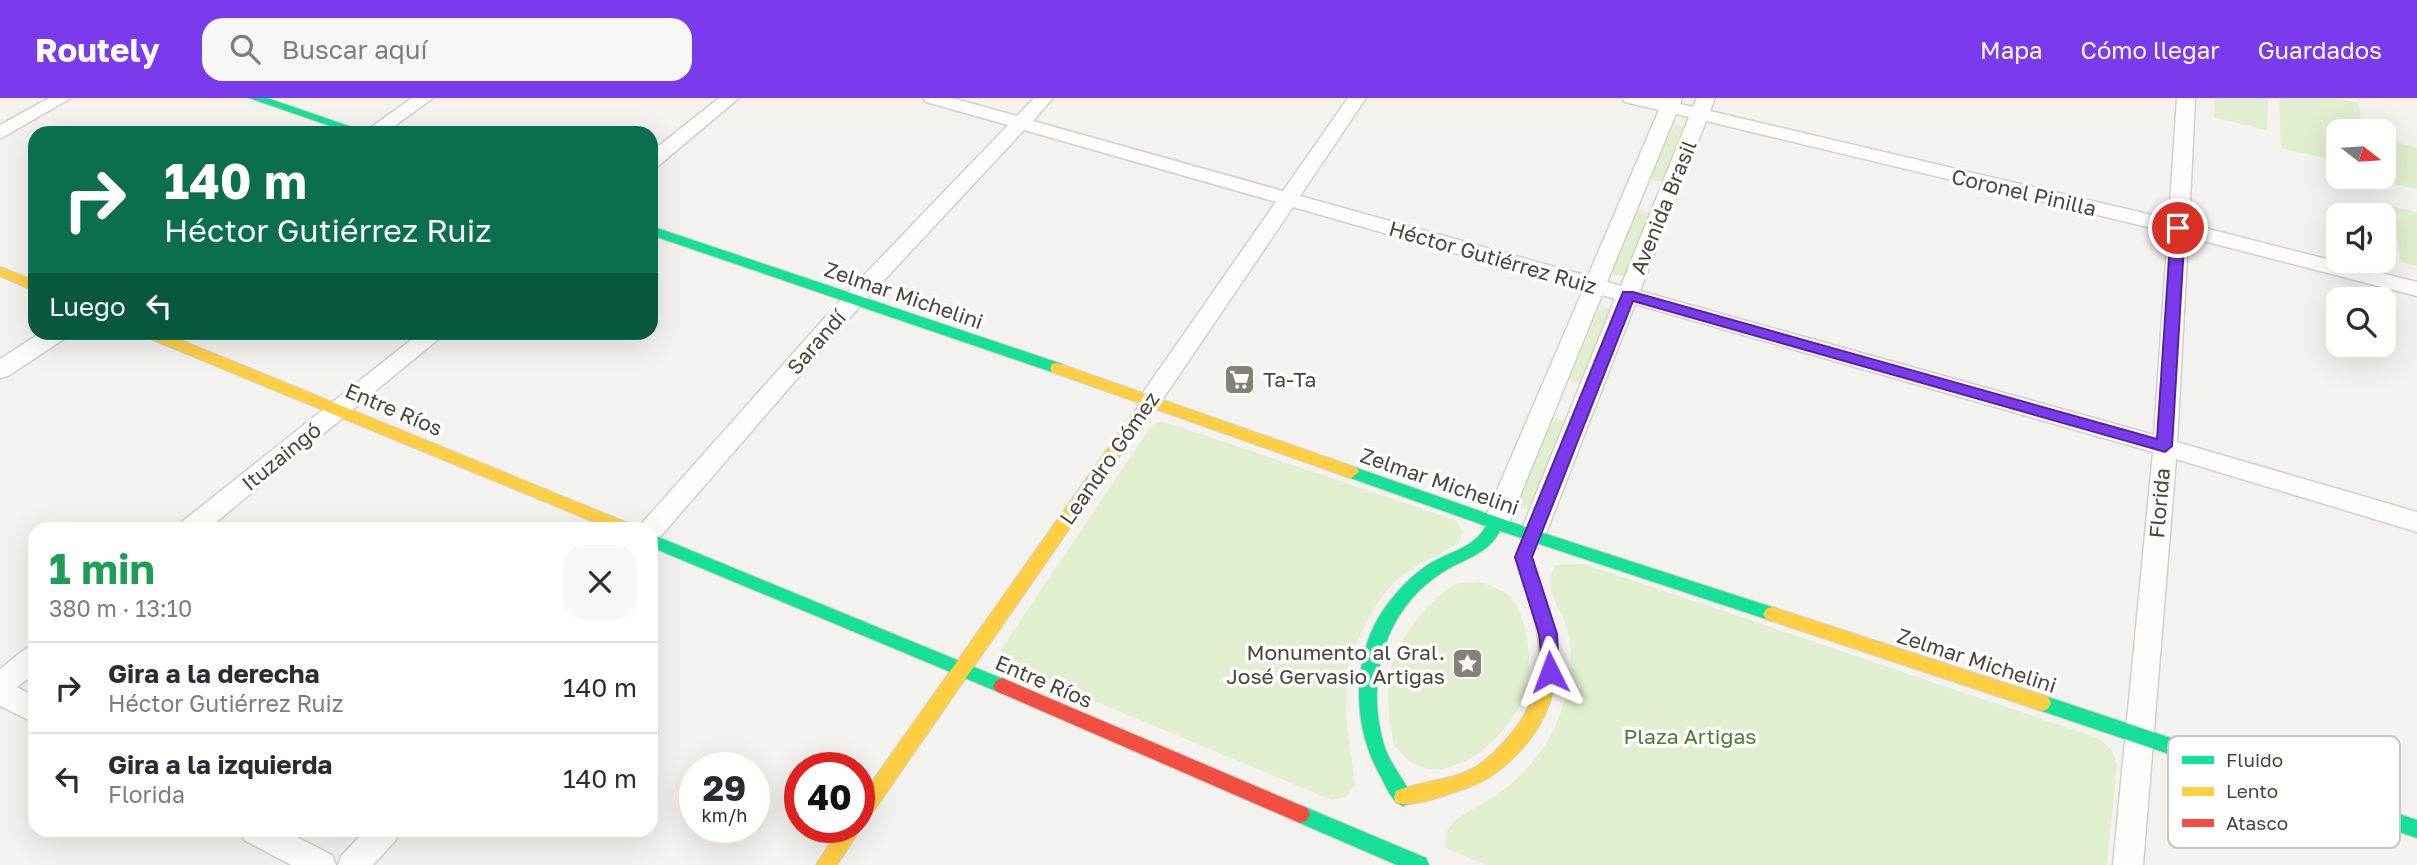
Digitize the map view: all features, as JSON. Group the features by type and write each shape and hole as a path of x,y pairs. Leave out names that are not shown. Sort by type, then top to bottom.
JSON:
{"street":[{"path":"0,133 62,98"},
{"path":"255,98 341,126"},
{"path":"382,126 424,98"},
{"path":"658,156 730,98"},
{"name":"Héctor Gutiérrez Ruiz","path":"932,98 2165,446 2417,522"},
{"name":"Sarandí","path":"658,522 853,300 1044,98"},
{"name":"Leandro Gómez","path":"875,793 1150,400 1357,98"},
{"name":"Coronel Pinilla","path":"1631,98 1703,106 2417,289"},
{"name":"Florida","path":"2128,865 2165,446 2186,98"},
{"name":"Avenida Brasil","path":"1671,103 1490,542 1475,553 1436,569 1398,601 1379,637 1366,688 1376,747 1401,802 1477,776 1516,746 1539,713 1550,672 1548,634 1523,557 1703,106"},
{"name":"Zelmar Michelini","path":"658,232 1150,400 1532,536 2168,744"},
{"path":"0,271 28,283"},
{"path":"0,370 47,340"},
{"name":"Entre Ríos","path":"166,340 610,522"},
{"name":"Ituzaingó","path":"199,522 426,340"},
{"name":"Entre Ríos","path":"658,543 1382,844 1419,865"},
{"path":"0,685 28,662"},
{"path":"0,692 28,707"},
{"name":"Zelmar Michelini","path":"2400,823 2417,829"},
{"path":"268,837 321,865"},
{"path":"353,865 379,837"},
{"path":"826,865 841,843"},
{"path":"1373,865 1382,844"}],"green space":[{"path":"2215,98 2268,98 2267,130 2214,117"},
{"path":"2279,98 2337,98 2359,103 2361,119 2326,119 2326,158 2281,148"},
{"path":"1675,124 1683,127 1662,181 1652,181 1650,178"},
{"path":"2396,143 2417,147 2417,189 2396,184"},
{"path":"2396,207 2417,212 2417,266 2401,262 2396,231"},
{"path":"1640,209 1649,213 1624,276 1614,275 1612,271"},
{"path":"1601,305 1611,310 1582,383 1571,382 1569,378"},
{"path":"1555,417 1566,423 1532,509 1519,508 1517,503"},
{"path":"1159,422 1455,520 1463,531 1459,543 1409,571 1391,586 1376,606 1356,644 1346,683 1347,721 1355,785 1346,797 1332,800 1006,664 1001,658 1001,649 1152,425"},
{"name":"Plaza Artigas","path":"1584,564 2098,738 2111,749 2117,764 2107,865 1486,865 1446,848 1450,826 1461,816 1503,791 1536,758 1554,729 1566,695 1571,661 1569,636 1552,592 1551,575 1555,565"},
{"path":"1480,582 1510,597 1523,621 1529,660 1524,695 1508,723 1484,749 1454,766 1438,769 1418,766 1393,744 1388,696 1391,668 1400,644 1417,619 1437,597 1458,584"}],"traffic: fast":[{"path":"255,98 341,126"},
{"path":"658,232 1057,368"},
{"path":"1351,472 1532,536 1772,614"},
{"path":"1403,797 1378,752 1369,720 1369,671 1375,647 1397,604 1414,585 1444,563 1477,548 1496,523"},
{"path":"658,543 1002,686"},
{"path":"2042,703 2168,745"},
{"path":"1300,814 1419,865"},
{"path":"2400,823 2417,829"}],"traffic: slow":[{"path":"0,271 28,283"},
{"path":"166,340 609,522"},
{"path":"1057,368 1351,472"},
{"path":"875,793 1150,400"},
{"path":"1403,797 1461,782 1480,774 1513,746 1531,725 1542,702 1548,679 1548,655 1540,606 1523,557 1532,536"},
{"path":"1772,614 2042,703"},
{"path":"826,865 841,843"}],"traffic: jam":[{"path":"1002,686 1300,814"}],"place":[{"name":"Ta-Ta","path":"1240,379"},
{"name":"Monumento al Gral. José Gervasio Artigas","path":"1468,664"}],"route":[{"path":"1550,672 1548,634 1523,557 1628,295 2165,446 2178,228"}]}
